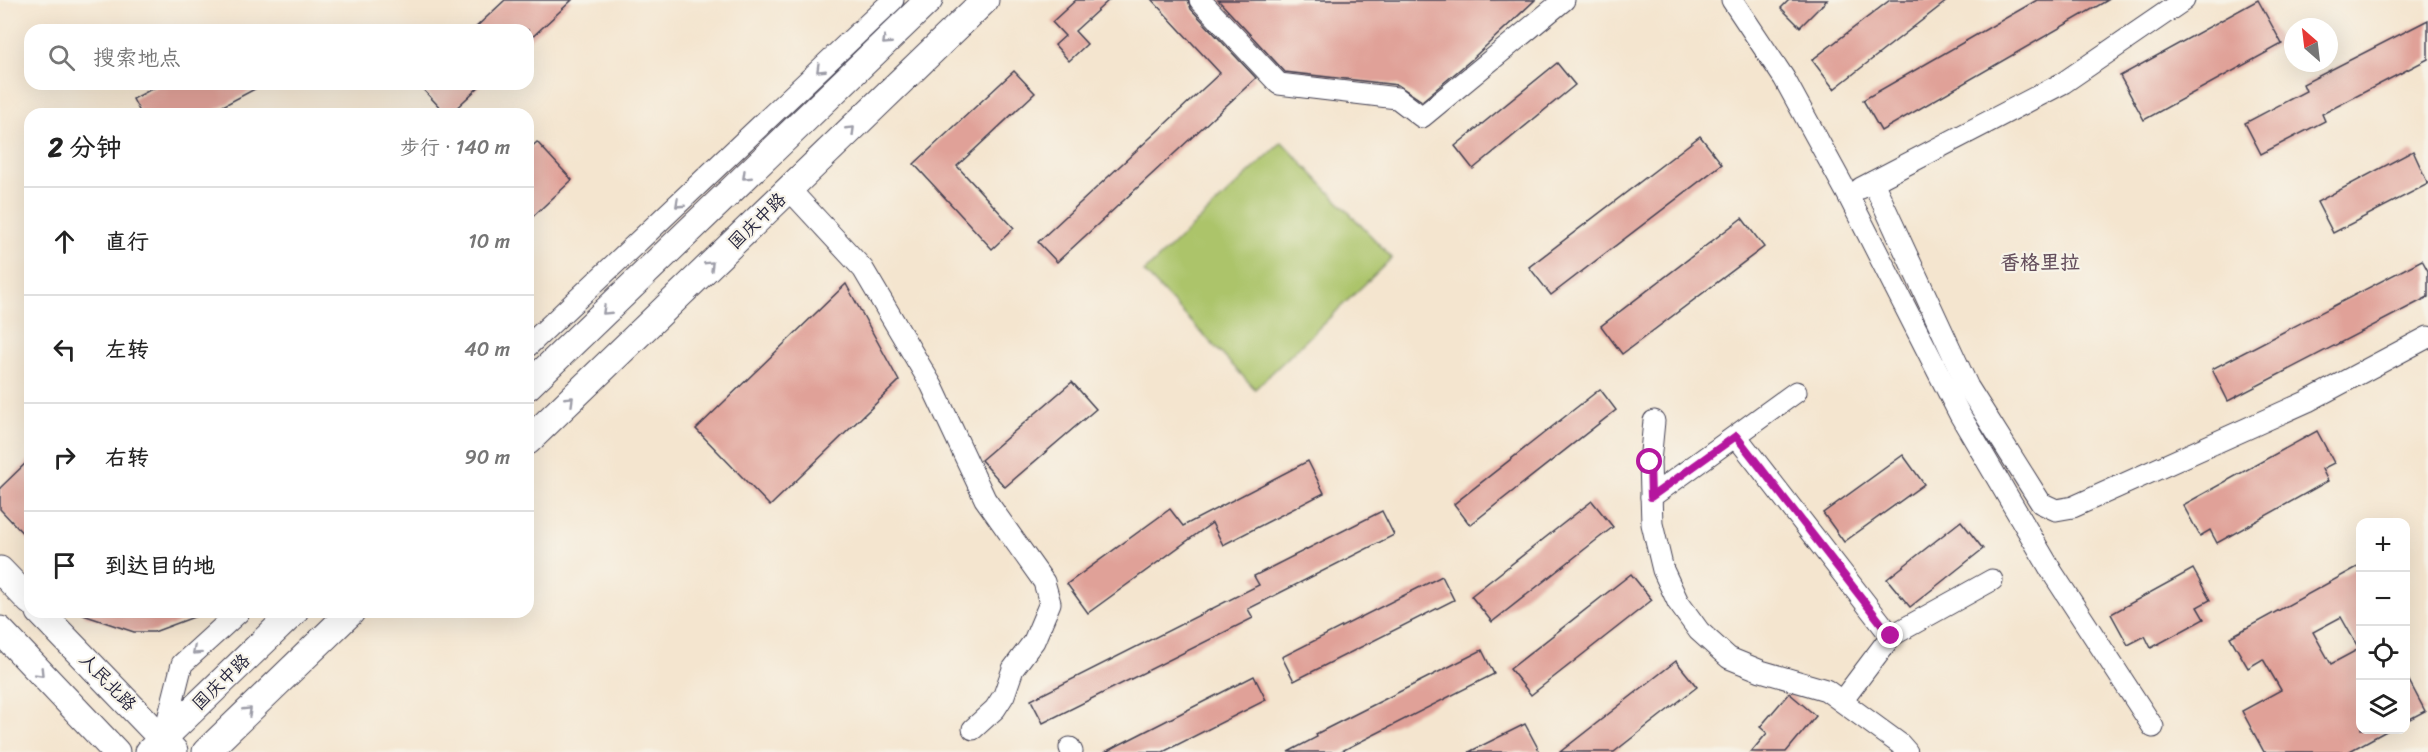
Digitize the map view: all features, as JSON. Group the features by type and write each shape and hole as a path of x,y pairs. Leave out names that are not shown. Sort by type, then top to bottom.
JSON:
{"main road":[{"path":"534,380 929,0"},
{"name":"国庆中路","path":"534,435 985,0"},
{"path":"0,570 24,595"},
{"name":"人民北路","path":"45,618 162,748"},
{"name":"国庆中路","path":"162,748 288,618"},
{"path":"206,752 345,618"},
{"path":"0,630 116,752"}],"street":[{"path":"534,340 893,0"},
{"path":"1200,0 1279,84 1397,98 1422,117 1564,0"},
{"path":"1732,0 1784,78 1848,195 1960,416 2052,572 2153,727"},
{"path":"1848,195 2063,83 2184,0"},
{"path":"1873,182 1968,387 2041,503 2048,507 2064,510 2073,507 2308,401 2428,337"},
{"path":"789,189 863,269 932,386 985,499 1044,582 1050,603 1034,641 1013,669 1004,695 995,709 973,729"},
{"path":"1651,497 1796,392"},
{"path":"1654,421 1650,462 1652,524 1664,570 1678,602 1699,631 1729,658 1761,671 1826,690 1900,744 1907,752"},
{"path":"1736,436 1891,636"},
{"path":"1842,701 1891,636 1992,580"},
{"path":"162,748 182,664 233,618"}],"green space":[{"path":"1282,142 1392,258 1255,389 1144,272"}],"building":[{"path":"505,0 572,0 534,35 534,24 479,24"},
{"path":"1076,0 1109,0 1075,31 1087,44 1069,61 1055,45 1065,36 1052,22"},
{"path":"1152,0 1188,0 1191,9 1256,78 1057,262 1038,242 1220,73"},
{"path":"1218,0 1535,0 1471,60 1422,101 1398,85 1285,72"},
{"path":"1789,0 1827,0 1800,27 1781,8"},
{"path":"1890,0 1948,0 1834,89 1812,60"},
{"path":"2037,0 2108,0 1881,131 1863,100"},
{"path":"2258,0 2282,44 2144,120 2120,76"},
{"path":"2428,20 2428,59 2322,114 2325,121 2261,154 2245,123 2306,91 2303,84 2326,72 2338,72 2338,66"},
{"path":"1557,63 1575,85 1473,169 1455,146"},
{"path":"1014,71 1035,93 957,166 1014,228 992,249 914,164"},
{"path":"150,90 253,90 219,108 138,108 133,99"},
{"path":"424,90 476,90 456,108 440,108"},
{"path":"1700,136 1722,164 1551,295 1529,267"},
{"path":"537,142 572,180 534,215 534,145"},
{"path":"2413,151 2428,184 2333,233 2317,202"},
{"path":"1742,218 1764,247 1622,354 1601,326"},
{"path":"2422,260 2428,271 2428,297 2228,401 2212,369"},
{"path":"846,284 899,381 770,506 696,429"},
{"path":"1072,382 1096,409 1005,487 981,460"},
{"path":"1600,389 1616,410 1470,525 1454,504"},
{"path":"2317,431 2334,463 2322,469 2328,481 2217,543 2210,530 2200,536 2183,505"},
{"path":"1903,455 1924,484 1844,542 1823,513"},
{"path":"1308,461 1324,493 1223,545 1212,523 1088,613 1067,584 1170,509 1183,526"},
{"path":"24,465 24,535 0,509 0,488"},
{"path":"1592,501 1613,527 1492,622 1471,596"},
{"path":"1382,511 1394,535 1248,609 1253,618 1043,723 1031,700 1259,585 1254,576"},
{"path":"1961,521 1983,549 1910,607 1887,579"},
{"path":"2356,568 2356,644 2341,617 2313,632 2331,664 2356,651 2356,734 2381,734 2348,752 2264,752 2242,711 2281,690 2263,659 2248,668 2230,637"},
{"path":"2193,569 2210,600 2197,607 2204,619 2151,648 2145,636 2128,645 2111,614"},
{"path":"1631,574 1652,600 1531,695 1510,669"},
{"path":"1442,576 1454,600 1294,681 1282,657"},
{"path":"92,618 191,618 154,632 134,632"},
{"path":"1482,650 1494,674 1340,752 1288,752 1317,737 1316,734"},
{"path":"1676,661 1697,687 1614,752 1560,752"},
{"path":"1254,676 1266,700 1163,752 1105,752"},
{"path":"2410,683 2425,711 2410,719"},
{"path":"1789,693 1816,716 1786,752 1751,752 1767,733 1760,727"},
{"path":"1525,724 1540,752 1469,752"}],"district":[{"name":"香格里拉","path":"2040,262"}],"route":[{"path":"1650,462 1651,497 1736,436 1891,636"}]}
